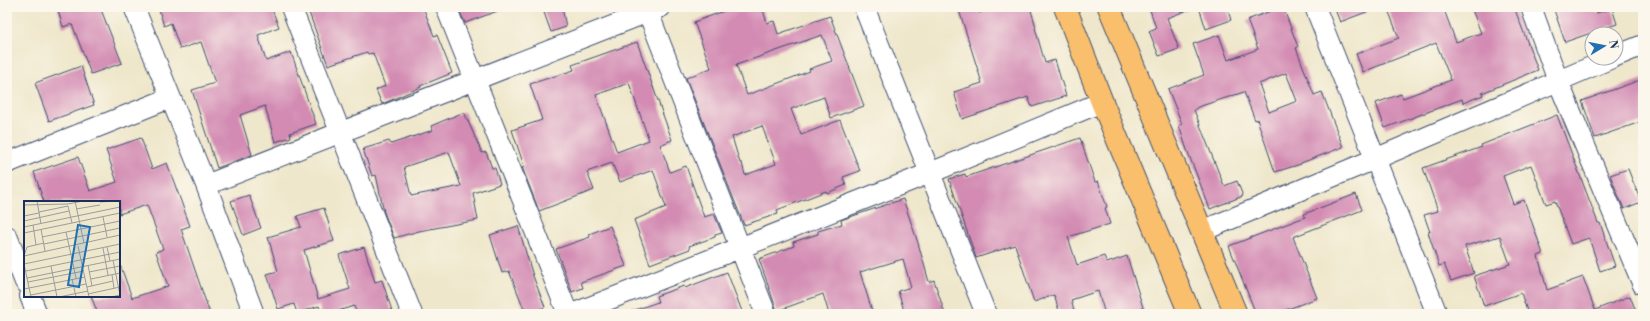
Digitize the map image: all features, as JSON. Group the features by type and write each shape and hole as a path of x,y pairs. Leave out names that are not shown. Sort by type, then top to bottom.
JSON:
{"main road":[{"path":"1065,7 1102,102 1190,314"},
{"path":"1109,7 1236,314"}],"street":[{"path":"134,7 206,185 254,314"},
{"path":"291,7 412,314"},
{"path":"446,7 568,314"},
{"path":"864,7 986,314"},
{"path":"1315,7 1437,314"},
{"path":"1531,7 1558,81 1643,285"},
{"path":"206,185 652,9 740,248 766,314"},
{"path":"1624,53 1643,45"},
{"path":"1202,231 1593,66"},
{"path":"7,163 170,98"},
{"path":"572,314 930,173 1102,102"},
{"path":"7,236 24,279"},
{"path":"30,297 37,314"}],"building":[{"path":"57,7 100,7 122,63 91,74 72,24 63,27"},
{"path":"158,7 271,7 279,27 258,35 266,61 291,52 316,124 290,133 291,137 275,142 265,106 240,115 252,155 217,168 192,90 215,83 201,42 180,49 171,23 164,26"},
{"path":"307,7 423,7 434,36 437,35 452,73 382,104 376,90 385,86 373,53 368,54 367,52 328,65"},
{"path":"458,7 502,7 503,9 465,23"},
{"path":"542,7 562,7 566,27 551,32"},
{"path":"735,7 757,7 759,11 763,10 767,23 774,21 778,34 830,16 864,106 831,118 824,97 791,109 801,135 840,120 860,171 843,177 846,185 777,210 778,214 744,225 686,78 711,68 694,22","holes":["822,35 832,61 747,95 736,65","762,126 776,164 745,175 732,137"]},
{"path":"958,7 977,7 979,13 997,7 1030,7 1045,63 1055,60 1066,96 1032,107 1028,97 962,119 954,92 982,83"},
{"path":"1149,7 1193,8 1167,18 1179,49 1159,56 1149,31 1156,28"},
{"path":"1199,7 1227,7 1231,20 1206,29"},
{"path":"1283,7 1298,47 1296,48 1314,95 1322,92 1343,147 1301,164 1275,172 1257,119 1255,120 1244,92 1198,107 1194,110 1224,186 1237,181 1243,196 1210,209 1187,150 1179,126 1182,124 1168,89 1204,75 1193,44 1219,35 1228,60 1258,49 1247,20","holes":["1286,73 1297,101 1269,112 1259,84"]},
{"path":"1334,7 1377,7 1377,8 1340,22"},
{"path":"1387,7 1443,7 1456,42 1481,33 1471,7 1514,7 1538,70 1482,93 1483,95 1463,103 1462,99 1385,128 1376,103 1401,94 1403,98 1451,80 1436,43 1363,72 1356,54 1399,38"},
{"path":"1553,7 1594,7 1597,13 1612,8 1617,24 1611,26 1584,26 1584,35 1565,42"},
{"path":"637,42 672,140 660,145 670,172 686,166 704,217 714,214 722,233 689,246 690,249 650,264 634,220 666,207 653,170 620,182 612,163 587,172 594,190 539,211 522,167 524,166 512,130 542,120 530,84 574,70 572,65","holes":["629,83 649,140 617,152 596,95"]},
{"path":"81,66 94,105 49,121 35,83"},
{"path":"1643,79 1643,121 1595,138 1582,101"},
{"path":"464,112 482,153 486,152 492,168 495,168 500,184 473,193 478,220 419,231 394,238 384,212 376,175 372,176 363,149 389,141 391,144 433,130 431,126","holes":["449,152 461,186 411,196 404,167"]},
{"path":"1557,115 1598,223 1600,223 1615,266 1600,271 1589,238 1571,244 1555,201 1546,204 1531,165 1503,176 1513,204 1524,200 1543,254 1538,256 1547,290 1583,277 1595,310 1630,296 1637,314 1528,314 1521,293 1484,306 1474,276 1510,264 1500,236 1465,246 1474,273 1451,281 1444,264 1439,266 1424,215 1438,211 1423,168 1482,147 1481,145"},
{"path":"141,138 152,169 167,163 190,226 181,229 210,314 98,314 91,297 120,297 120,267 132,298 168,286 156,252 163,249 147,205 120,214 120,201 44,201 34,172 78,157 90,191 117,182 106,150"},
{"path":"1080,138 1095,182 1098,181 1107,207 1105,208 1110,224 1068,237 1077,265 1104,256 1107,263 1127,256 1145,314 1105,314 1098,291 1071,300 1075,314 1060,314 1054,295 1034,302 1015,245 976,258 949,179 965,174 966,177"},
{"path":"1628,169 1641,202 1624,209 1610,175"},
{"path":"1356,194 1362,210 1293,237 1317,298 1275,314 1256,314 1229,246 1305,217 1304,214"},
{"path":"249,195 261,228 243,235 231,201"},
{"path":"903,199 929,282 934,280 945,314 905,314 898,291 911,287 903,259 860,272 873,314 829,314 823,294 777,311 759,259 794,246 793,242 818,234 818,231 842,224 841,220"},
{"path":"324,208 334,241 304,250 318,299 350,289 339,255 364,247 375,282 382,280 393,314 357,314 354,306 328,314 321,314 319,306 297,313 294,304 278,309 267,274 278,271 268,237 301,227 297,216"},
{"path":"518,226 533,276 545,307 528,314 526,314 509,271 502,273 490,235"},
{"path":"610,226 626,266 581,282 583,288 572,292 556,249 590,237 589,234"},
{"path":"727,272 743,314 629,314 629,312 658,302 656,296 684,286 685,288"}]}
